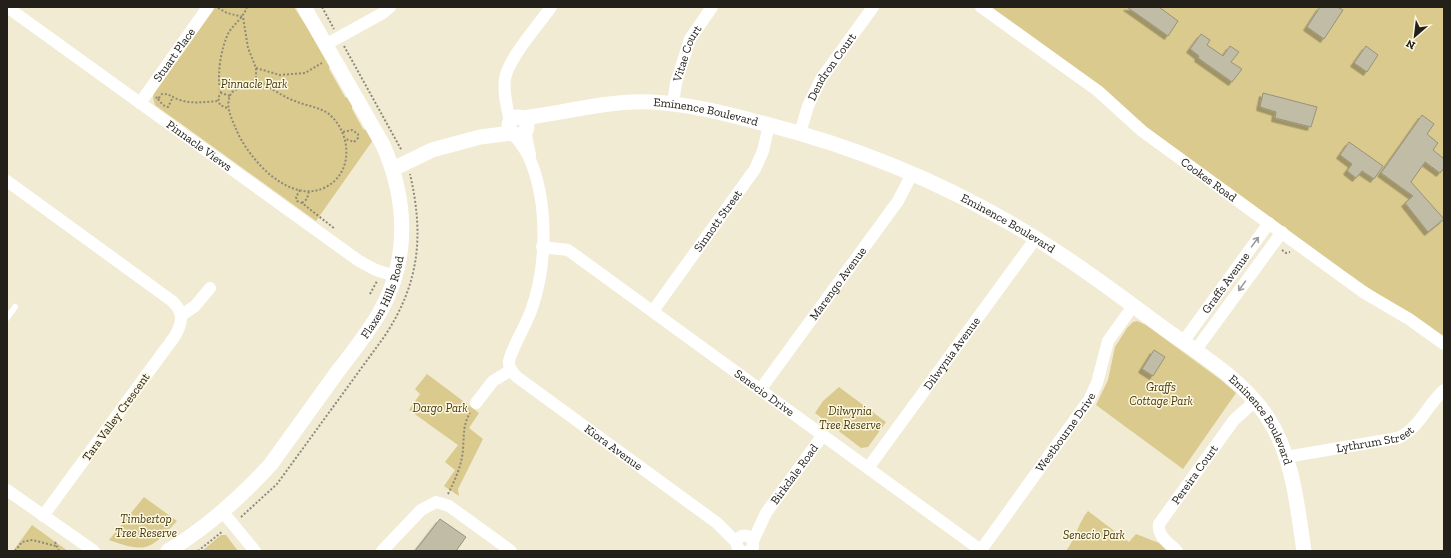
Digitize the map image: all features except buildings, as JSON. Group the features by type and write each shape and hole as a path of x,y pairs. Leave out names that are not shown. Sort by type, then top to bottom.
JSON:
{"street":[{"name":"Pinnacle Views","path":"7,7 359,261 376,270 395,276"},
{"name":"Stuart Place","path":"140,103 208,7"},
{"name":"Flaxen Hills Road","path":"168,551 181,546 257,480 271,464 372,324 389,293 395,276 402,243 402,218 398,161 383,145 332,46 304,7"},
{"path":"332,46 390,7"},
{"path":"476,403 493,381 511,370 509,365 510,359 527,323 538,288 542,247 543,216 541,199 537,178 531,160 505,92 504,79 508,67 552,7"},
{"name":"Vitae Court","path":"673,104 676,83 690,39 712,7"},
{"name":"Dendron Court","path":"800,133 808,106 821,79 874,7"},
{"name":"Cookes Road","path":"980,7 1098,91 1139,129 1363,292 1409,319 1444,344"},
{"name":"Eminence Boulevard","path":"398,161 517,126 538,126 566,112 614,103 653,102 673,104 769,124 850,149 912,174 971,202 1036,238 1090,273 1231,377 1255,402 1275,429 1286,457 1294,490 1304,551"},
{"name":"Sinnott Street","path":"653,311 755,169 762,151 769,124"},
{"name":"Marengo Avenue","path":"760,390 898,201 912,174"},
{"path":"7,181 172,301 182,315 195,306 210,288"},
{"name":"Graffs Avenue","path":"1189,346 1269,223"},
{"name":"Graffs Avenue","path":"1189,346 1282,232"},
{"name":"Dilwynia Avenue","path":"868,468 1036,238"},
{"name":"Senecio Drive","path":"542,247 568,250 981,551"},
{"name":"Westbourne Drive","path":"981,551 1089,400 1097,384 1108,341 1133,306"},
{"name":"Tara Valley Crescent","path":"43,516 175,336 182,322 182,315"},
{"name":"Kiora Avenue","path":"511,370 517,377 745,545"},
{"name":"Lythrum Street","path":"1286,457 1398,438 1411,431 1418,424 1444,390"},
{"name":"Pereira Court","path":"1177,551 1162,536 1158,529 1159,524 1234,420 1255,402"},
{"name":"Birkdale Road","path":"745,545 822,435"},
{"path":"7,490 94,551"},
{"path":"382,551 421,510 428,505 442,503 455,510 511,551"},
{"path":"222,511 254,551"}],"lane":[{"path":"7,318 16,306"}],"path":[{"path":"217,7 227,13 243,17"},
{"path":"227,108 220,105 218,101 221,93 219,75 222,54 229,32 243,17 247,7"},
{"path":"198,551 232,524 277,484 384,337 396,318 409,286 418,247 417,203 398,161 332,46 322,7"},
{"path":"243,17 248,48 256,68 256,79"},
{"path":"256,68 280,75 305,72 332,46"},
{"path":"256,79 294,101 328,113 343,132 346,139 346,157 344,166 337,179 323,189 309,191 289,187 272,177 262,168 242,143 227,108 230,96 235,90 256,79"},
{"path":"221,93 230,96"},
{"path":"158,99 163,105 168,107 173,97"},
{"path":"343,132 352,130 358,134 358,138 354,142 346,139"},
{"path":"302,203 307,199 309,191"},
{"path":"442,503 456,479 463,450 463,435 467,417 476,403"},
{"path":"15,551 22,542 32,540 56,546"},
{"path":"55,542 59,551"}],"green space":[{"name":"Pinnacle Park","path":"215,7 294,7 330,63 329,69 345,97 349,98 352,104 352,109 363,129 368,131 373,140 316,221 155,105 153,98 154,92"},
{"path":"987,7 1444,7 1444,339 1385,300 1270,218"},
{"name":"Graffs Cottage Park","path":"1137,321 1146,325 1221,380 1236,393 1183,469 1096,405 1108,380 1115,347 1127,328 1133,322"},
{"name":"Dargo Park","path":"427,374 479,413 469,428 483,439 458,489 459,496 444,486 455,470 445,462 458,445 409,410 420,394 415,389"},
{"name":"Dilwynia Tree Reserve","path":"839,387 886,422 868,447 861,448 815,413 823,401"},
{"name":"Timbertop Tree Reserve","path":"144,497 177,521 161,538 148,546 140,548 132,547 109,540"},
{"name":"Senecio Park","path":"1088,511 1129,542 1136,534 1159,543 1167,551 1066,551"},
{"path":"32,525 68,551 13,551"},
{"path":"221,535 226,535 238,551 202,551"}]}
